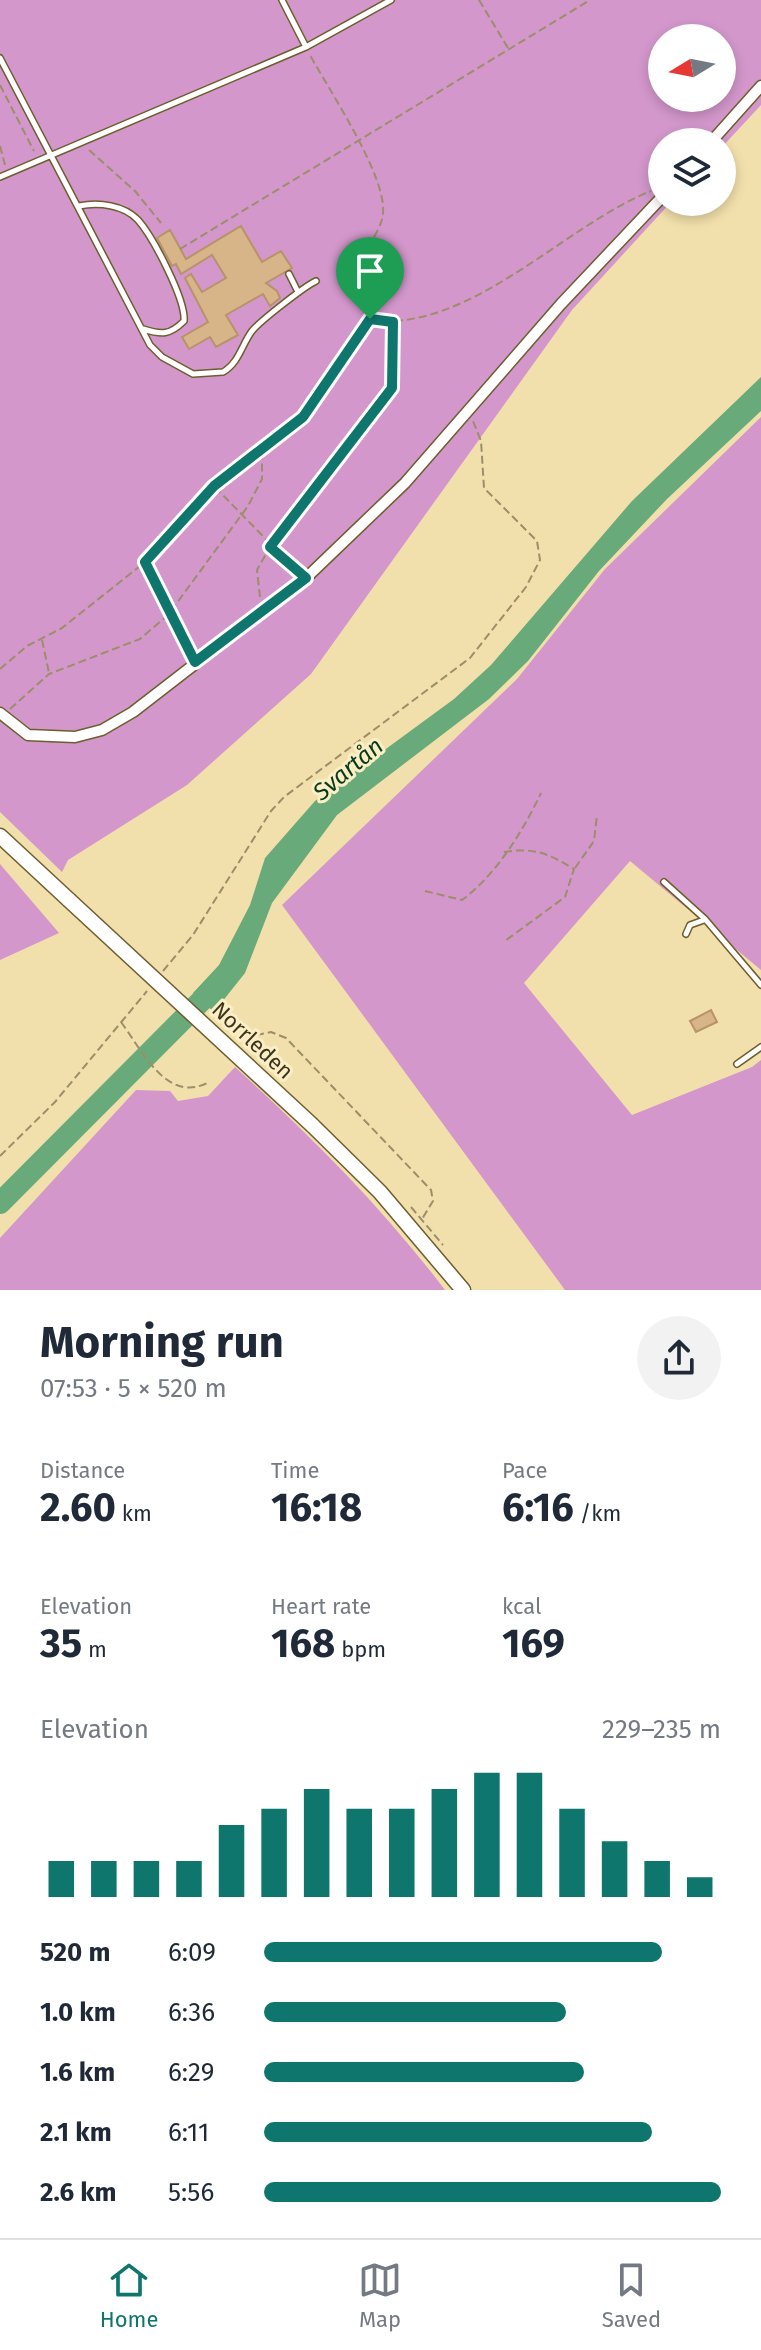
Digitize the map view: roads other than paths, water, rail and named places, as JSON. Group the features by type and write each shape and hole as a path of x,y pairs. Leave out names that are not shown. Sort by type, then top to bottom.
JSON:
{"main road":[{"name":"Norrleden","path":"0,836 312,1125 380,1192 463,1290"}],"street":[{"path":"724,128 761,86"},
{"path":"2,714 28,735 75,737 102,730 133,712 306,578 394,495 466,410 648,212"}],"lane":[{"path":"282,0 306,47"},
{"path":"0,177 306,47 391,0"},
{"path":"0,58 79,206 113,280 150,345 177,367 193,374 223,372 243,350 255,326 288,304 297,290 316,281"},
{"path":"79,206 103,204 123,210 138,220 183,299 184,321 172,333 143,329"},
{"path":"289,274 297,290"},
{"path":"664,882 705,919 761,985"},
{"path":"686,934 690,925 705,919"},
{"path":"737,1064 761,1047"}],"waterway":[{"name":"Svartån","path":"0,1203 222,980"}]}
